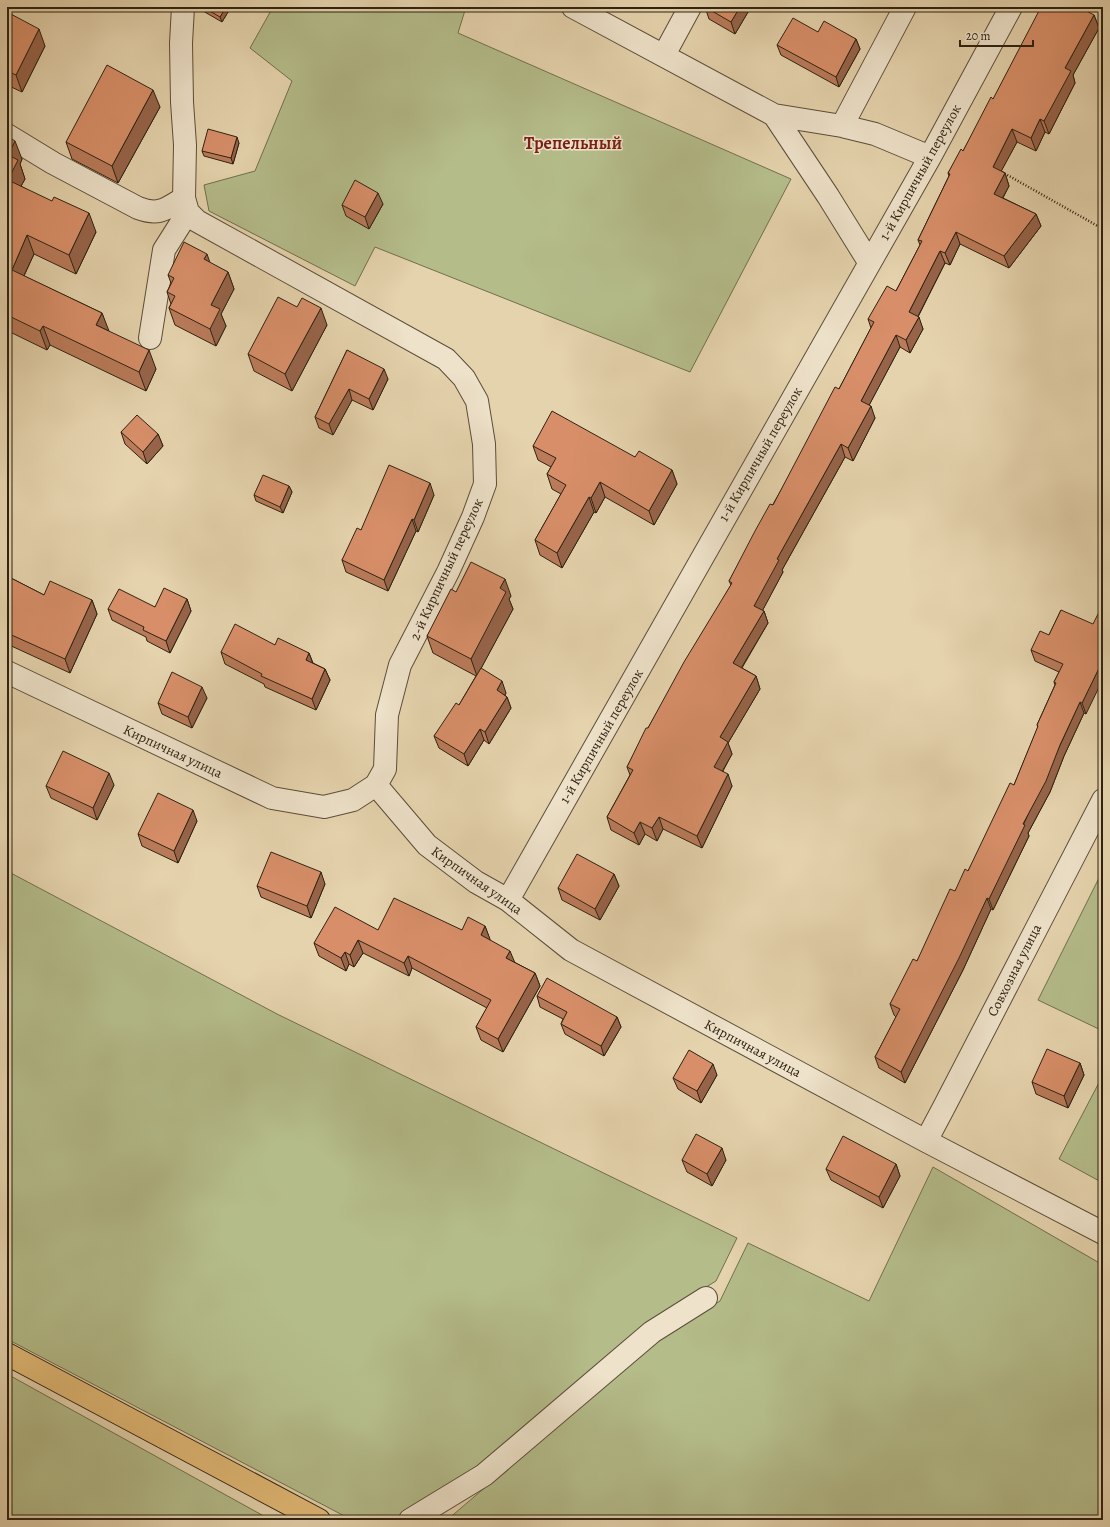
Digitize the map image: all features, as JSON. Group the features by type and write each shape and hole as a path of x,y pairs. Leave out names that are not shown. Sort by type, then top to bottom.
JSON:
{"main road":[{"path":"7,1354 319,1520"}],"street":[{"path":"150,338 164,250 186,205 181,43 183,7"},
{"path":"573,7 774,115 842,126 875,134 930,157"},
{"path":"664,55 690,7"},
{"path":"842,126 905,7"},
{"name":"1-й Кирпичный переулок","path":"508,900 930,157 1011,7"},
{"path":"774,115 828,196 869,262"},
{"path":"7,135 53,163 138,208 149,212 162,211 186,205"},
{"name":"2-й Кирпичный переулок","path":"186,205 197,221 446,359 464,378 477,401 484,444 485,484 473,517 448,572 400,665 387,715 385,769 376,785"},
{"name":"Кирпичная улица","path":"7,672 272,798 324,807 353,800 376,785 428,845 476,882 508,900 571,950 926,1141 1103,1233"},
{"name":"Совхозная улица","path":"926,1141 1103,800"},
{"path":"410,1520 484,1475 652,1332 706,1298"}],"path":[{"path":"999,171 1103,229"}],"green space":[{"path":"273,7 466,7 458,33 791,179 690,372 375,247 355,286 209,211 204,185 255,171 292,81 250,48"},
{"path":"1103,870 1103,1031 1038,1000"},
{"path":"7,871 279,1015 737,1238 716,1281 690,1297 567,1391 412,1520 352,1520 7,1339"},
{"path":"1103,1075 1103,1183 1059,1159"},
{"path":"933,1167 1103,1265 1103,1520 447,1520 661,1337 720,1301 748,1243 869,1301"},
{"path":"7,1374 271,1520 7,1520"}],"building":[{"path":"203,7 226,7 220,17"},
{"path":"705,7 740,7 731,22"},
{"path":"1041,7 1079,7 1094,15 1065,68 1071,71 1044,121 1040,119 1031,138 1012,129 993,167 1005,173 994,194 1036,214 1004,256 956,232 945,253 940,251 909,312 919,317 906,340 896,335 861,401 871,406 848,448 841,444 777,559 779,560 754,606 764,611 733,663 756,676 720,737 728,742 714,767 728,774 697,836 659,817 652,828 640,822 634,833 607,817 633,770 627,767 646,728 648,728 684,662 732,583 729,581 755,531 770,504 773,505 835,387 839,389 874,322 868,319 887,286 896,291 922,241 918,240 950,174 948,173 961,149 963,151 991,97 993,99"},
{"path":"7,12 39,29 16,75 7,71"},
{"path":"793,18 818,32 824,21 856,39 836,77 777,45"},
{"path":"107,65 153,90 112,166 66,142"},
{"path":"208,129 237,137 231,158 202,151"},
{"path":"7,136 15,141 8,155 18,160 8,180 52,201 54,197 89,213 69,255 27,235 12,270 102,313 96,325 149,350 139,372 43,326 40,331 7,315"},
{"path":"355,180 378,193 365,217 342,205"},
{"path":"184,242 207,254 204,259 228,272 211,305 220,309 210,329 169,308 175,296 167,292 174,278 168,275"},
{"path":"278,297 297,307 302,298 321,308 285,374 248,354"},
{"path":"347,350 384,369 369,399 349,389 329,424 315,417"},
{"path":"552,411 635,457 639,451 672,470 649,511 600,482 591,498 589,497 557,553 535,540 566,485 547,474 556,458 533,446"},
{"path":"137,415 158,434 143,452 121,432"},
{"path":"389,465 430,483 414,520 412,519 384,580 342,560 357,528 361,530"},
{"path":"263,475 289,486 280,507 254,495"},
{"path":"471,562 505,579 500,588 506,592 471,659 427,636 451,589 456,592"},
{"path":"7,576 44,595 50,581 92,600 65,659 7,633"},
{"path":"164,588 187,599 166,641 143,630 144,627 108,609 119,589 155,607"},
{"path":"1103,604 1103,660 1082,703 1080,702 1060,745 1046,781 1023,824 1025,825 989,899 987,898 959,958 901,1072 875,1057 900,1009 890,1004 913,959 917,961 950,889 955,891 965,869 968,871 1010,783 1014,785 1038,726 1037,725 1056,683 1054,682 1063,664 1031,650 1040,631 1049,635 1061,610 1093,624"},
{"path":"235,624 275,645 278,638 309,653 306,660 325,669 312,699 261,676 262,674 221,652"},
{"path":"481,668 502,681 497,690 507,697 485,732 480,729 464,754 434,736 456,703 459,705"},
{"path":"172,672 202,687 188,717 158,703"},
{"path":"63,751 109,773 93,808 46,786"},
{"path":"158,793 193,810 174,851 138,834"},
{"path":"271,852 321,872 307,906 257,886"},
{"path":"577,854 614,874 595,909 558,888"},
{"path":"394,898 462,930 468,917 485,926 481,935 510,951 506,958 535,973 498,1039 476,1027 491,1000 408,956 404,963 358,940 350,955 345,952 341,958 314,943 335,907 378,930"},
{"path":"547,978 617,1017 601,1046 561,1024 567,1012 537,996"},
{"path":"1047,1049 1080,1063 1064,1096 1032,1082"},
{"path":"689,1050 713,1064 697,1091 673,1078"},
{"path":"696,1134 722,1148 707,1174 682,1160"},
{"path":"843,1136 896,1164 879,1197 826,1169"}],"district":[{"name":"Трепельный","path":"573,143"}]}
